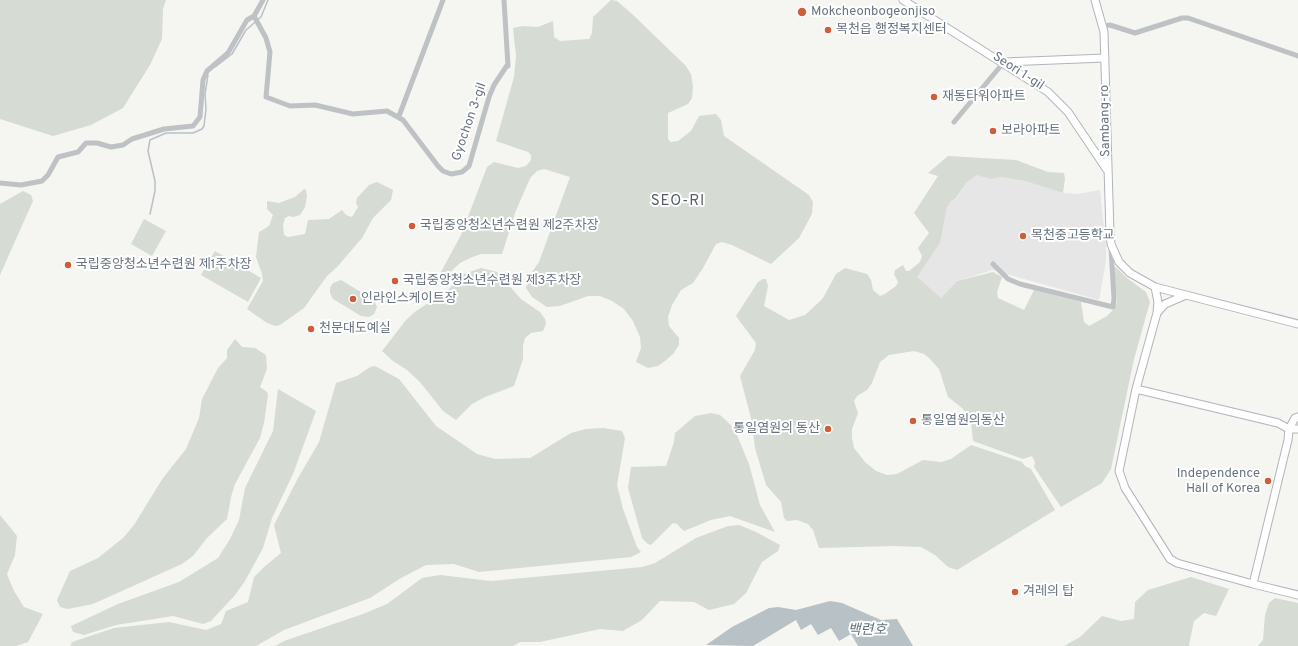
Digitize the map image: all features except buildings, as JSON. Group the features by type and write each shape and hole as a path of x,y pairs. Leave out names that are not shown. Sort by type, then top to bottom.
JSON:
{"street":[{"path":"255,18 263,0"},
{"path":"255,18 266,38 270,52 266,97 290,106 315,105 353,114 382,110 399,116 443,0"},
{"name":"Gyochon 3-gil","path":"399,116 443,171 451,174 462,172 469,166 489,97 494,85 508,65 504,0"},
{"name":"Seori 1-gil","path":"903,0 1004,62 1048,92 1060,102 1108,170"},
{"name":"Sambang-ro","path":"993,264 1008,279 1020,284 1113,307 1114,298 1105,58 1103,26 1095,0"},
{"path":"0,183 21,185 42,181 48,175 58,157 78,152 86,143 97,143 111,147 123,145 132,139 164,129 193,126 200,117 203,80 207,71 228,53 247,20 255,18"},
{"path":"1103,26 1110,25 1135,33 1182,18 1188,18 1298,56"},
{"path":"954,122 1004,62 1105,58"},
{"name":"Sambang-ro","path":"1111,244 1119,262 1130,273 1155,287 1298,324"},
{"path":"1155,287 1158,302 1157,313 1136,389 1120,458 1119,471 1125,488 1170,560 1253,584 1298,595"},
{"path":"1157,313 1170,302 1186,295"},
{"path":"1136,389 1278,423 1289,429 1298,428"},
{"path":"1253,584 1288,440 1289,429 1295,418 1298,416"},
{"path":"1289,429 1298,421"}],"shaded area":[{"path":"0,0 166,0 163,9 162,39 150,65 123,108 91,125 53,136 0,119"},
{"path":"611,0 617,1 631,13 685,65 691,74 693,86 692,98 688,104 668,113 668,139 671,142 678,141 691,131 699,116 716,114 721,120 724,136 809,195 813,202 812,214 799,238 771,264 732,245 722,242 716,244 693,283 681,290 672,305 668,317 669,326 679,338 679,345 673,354 665,361 658,366 648,368 636,362 641,348 640,337 633,321 624,309 612,301 600,296 588,296 560,306 547,307 532,297 526,288 528,278 539,262 570,177 544,169 537,171 531,177 515,213 502,254 481,254 470,258 460,263 440,282 435,283 461,235 487,167 494,162 518,168 526,166 531,160 531,155 528,152 496,141 514,77 516,56 513,28 523,26 538,27 553,21 554,37 560,41 589,39 592,33 593,17"},
{"path":"948,156 1016,160 1048,172 1064,173 1065,179 1063,193 1025,181 1002,177 991,179 976,175 966,183 956,198 950,202 947,207 940,243 917,277 941,298 957,281 993,272 1002,277 997,292 998,298 1024,310 1034,290 1081,302 1084,322 1089,326 1107,316 1115,308 1117,301 1114,268 1116,267 1127,278 1146,292 1150,302 1134,359 1111,469 1102,483 1061,507 1034,467 1035,462 1032,456 1023,459 973,441 971,422 968,415 948,397 939,369 924,354 914,351 889,355 880,362 872,383 867,390 857,396 854,401 858,413 852,429 852,438 854,448 865,462 876,471 887,475 897,474 923,460 941,462 951,459 971,445 1022,462 1025,466 1031,469 1055,510 957,570 948,567 935,555 921,547 894,546 819,548 813,530 808,524 797,520 787,521 784,518 781,502 766,485 755,448 752,422 740,376 755,350 756,343 736,316 758,282 763,279 766,279 768,286 764,306 789,320 805,315 817,304 823,298 836,274 845,268 867,274 871,280 873,290 880,296 896,286 898,282 894,274 895,270 903,265 906,271 909,271 920,262 922,256 918,248 929,233 914,213 938,176 928,173"},
{"name":"목천중고등학교","path":"976,175 991,179 1002,177 1025,181 1063,193 1078,194 1100,190 1106,261 1099,300 992,270 957,281 941,298 917,280 918,275 940,243 947,207 950,202 957,198 966,183"},
{"path":"377,182 393,190 391,200 373,218 362,238 337,267 327,276 304,308 280,325 275,326 267,323 247,309 263,281 256,257 259,232 269,226 273,215 267,209 267,201 279,203 295,197 304,189 306,190 307,197 305,207 300,215 285,218 283,225 284,235 288,237 305,234 308,220 329,219 342,210 346,215 352,217 358,207 356,203 357,198 369,185"},
{"path":"23,191 31,195 33,201 0,275 0,204"},
{"path":"144,219 166,231 152,256 131,244"},
{"path":"215,251 261,278 248,302 201,275"},
{"path":"481,268 497,272 521,299 540,312 545,319 546,324 543,331 531,333 525,338 523,346 523,359 514,386 485,397 472,404 456,420 443,411 420,382 382,351 406,320 416,311 447,291 464,274"},
{"name":"인라인스케이트장","path":"341,280 374,300 377,307 374,314 369,317 361,316 333,299 330,293 330,288 333,283"},
{"path":"235,339 242,347 255,348 266,355 267,369 260,387 267,392 268,395 260,438 235,484 227,519 207,538 193,556 182,564 93,604 68,609 60,607 57,600 70,571 98,558 123,538 134,525 163,478 186,449 199,418 202,399 218,368 227,358 227,350"},
{"path":"375,366 399,379 436,426 477,454 495,459 530,458 571,433 586,429 603,428 622,431 625,438 617,485 623,509 637,547 641,552 631,557 479,572 454,564 426,565 401,578 370,598 284,630 256,646 70,646 72,642 114,628 169,622 206,630 221,624 226,611 248,602 254,577 281,553 274,525 298,478 319,442 336,383 357,376 370,367"},
{"path":"278,389 316,411 293,474 272,518 263,548 245,581 235,595 211,621 203,624 173,616 116,625 84,635 73,632 71,626 118,604 179,582 218,558 230,539 239,520 245,488 273,431"},
{"path":"711,413 720,415 734,428 749,464 760,505 775,532 730,516 711,520 684,531 677,524 673,523 651,545 648,544 642,538 628,488 631,467 666,466 674,442 675,433 695,416"},
{"path":"0,515 17,536 15,555 7,574 14,591 24,607 43,614 28,642 16,646 0,646"},
{"path":"739,525 780,545 778,551 762,562 746,593 734,604 709,610 694,602 660,601 642,620 623,631 600,629 540,642 520,642 513,646 275,646 284,641 363,614 387,604 422,578 440,575 491,581 642,567 655,563 696,538 728,526"},
{"path":"1191,577 1229,589 1216,616 1204,613 1194,621 1189,645 1191,646 1064,646 1080,637 1102,616 1121,621 1134,619 1135,602 1148,590"},
{"path":"1275,598 1298,603 1298,646 1258,646 1263,640 1265,615 1269,603"}],"water":[{"name":"백련호","path":"830,601 842,603 881,620 897,619 913,646 858,646 851,634 839,641 831,628 818,635 811,624 801,630 796,620 753,646 706,645 732,627 769,608 778,607 796,610"}],"waterway":[{"path":"215,67 232,54 246,30 261,17 268,0"},
{"path":"150,214 155,191 155,181 148,151 150,140 166,133 193,133 202,129 204,126 206,109 205,94 208,75"}],"place":[{"name":"Mokcheonbogeonjiso","path":"802,12"},
{"name":"목천읍 행정복지센터","path":"828,30"},
{"name":"재동타워아파트","path":"934,97"},
{"name":"보라아파트","path":"993,131"},
{"name":"국립중앙청소년수련원 제2주차장","path":"412,226"},
{"name":"목천중고등학교","path":"1023,236"},
{"name":"국립중앙청소년수련원 제1주차장","path":"68,265"},
{"name":"국립중앙청소년수련원 제3주차장","path":"395,281"},
{"name":"인라인스케이트장","path":"353,299"},
{"name":"천문대도예실","path":"311,329"},
{"name":"통일염원의동산","path":"913,421"},
{"name":"통일염원의 동산","path":"828,429"},
{"name":"Independence Hall of Korea","path":"1268,481"},
{"name":"겨레의 탑","path":"1015,592"}],"district":[{"name":"SEO-RI","path":"678,202"}]}
